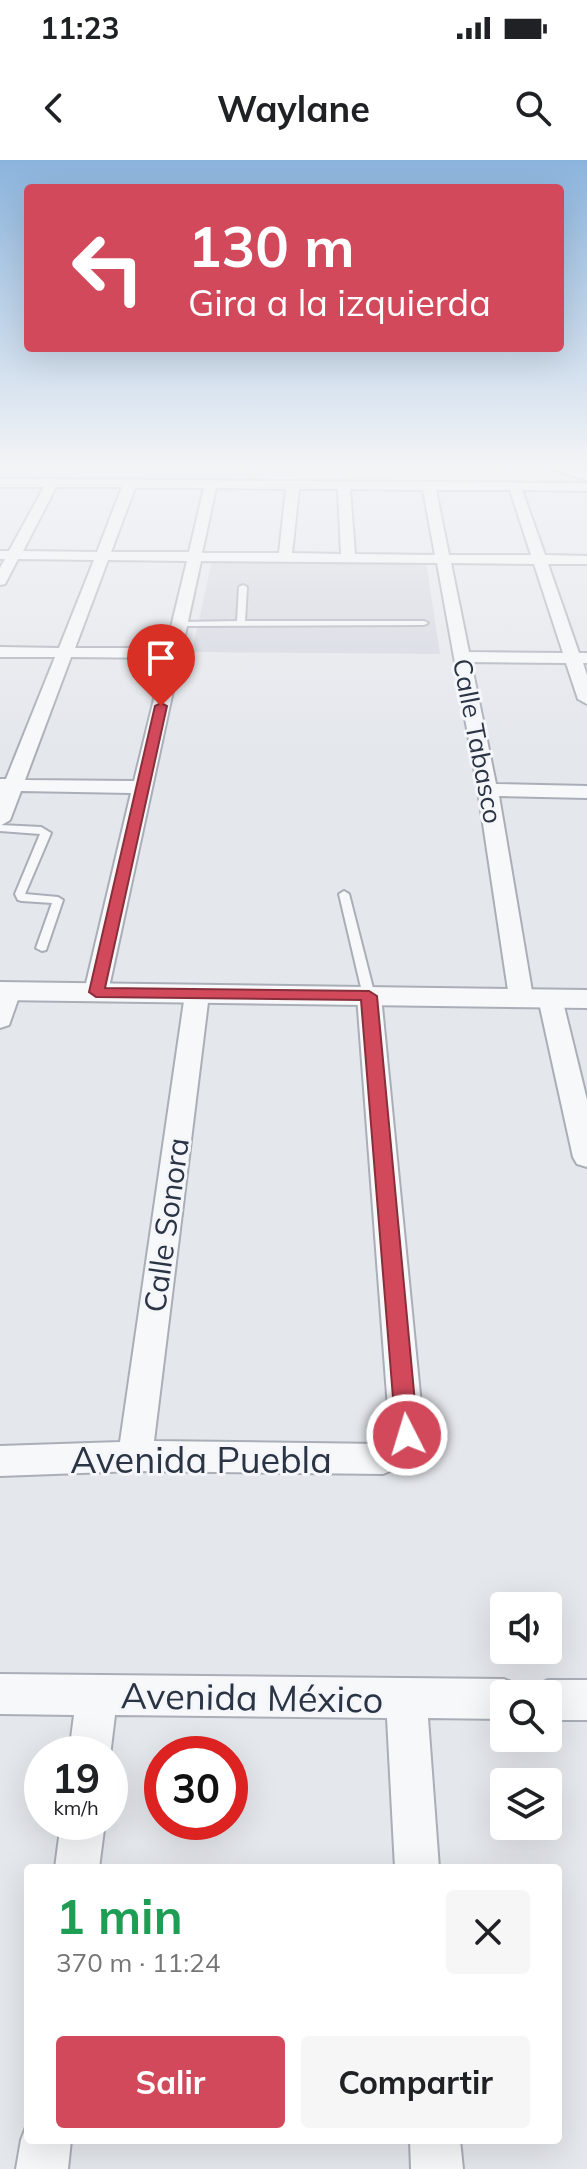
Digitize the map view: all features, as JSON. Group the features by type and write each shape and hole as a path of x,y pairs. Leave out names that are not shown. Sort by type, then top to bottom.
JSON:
{"street":[{"path":"0,581 6,559"},
{"path":"0,820 7,785 65,652 101,559"},
{"path":"96,992 194,559"},
{"name":"Calle Tabasco","path":"443,559 488,790 536,997 587,1157"},
{"path":"516,559 587,560"},
{"path":"540,559 580,658 587,699"},
{"path":"0,652 173,653"},
{"path":"462,657 580,658"},
{"path":"7,785 143,787"},
{"path":"488,790 587,792"},
{"path":"0,1020 4,991 587,999"},
{"name":"Calle Sonora","path":"135,1456 197,994"},
{"name":"Avenida Puebla","path":"0,1461 135,1456 383,1459 401,1451 407,1435 369,996"},
{"name":"Avenida México","path":"0,1694 490,1699"},
{"path":"92,1736 97,1695"},
{"path":"406,1698 417,1864"},
{"path":"562,1700 587,1700"},
{"path":"78,1864 81,1840"},
{"path":"42,2169 45,2144"},
{"path":"435,2144 437,2169"}],"lane":[{"path":"241,624 243,587"},
{"path":"180,624 424,623"},
{"path":"0,828 41,830 46,833 20,896 58,900 42,948"},
{"path":"344,894 369,996"}],"shaded area":[{"path":"212,560 426,561 440,654 192,652"}],"route":[{"path":"161,706 96,992 369,996 407,1435"}]}
